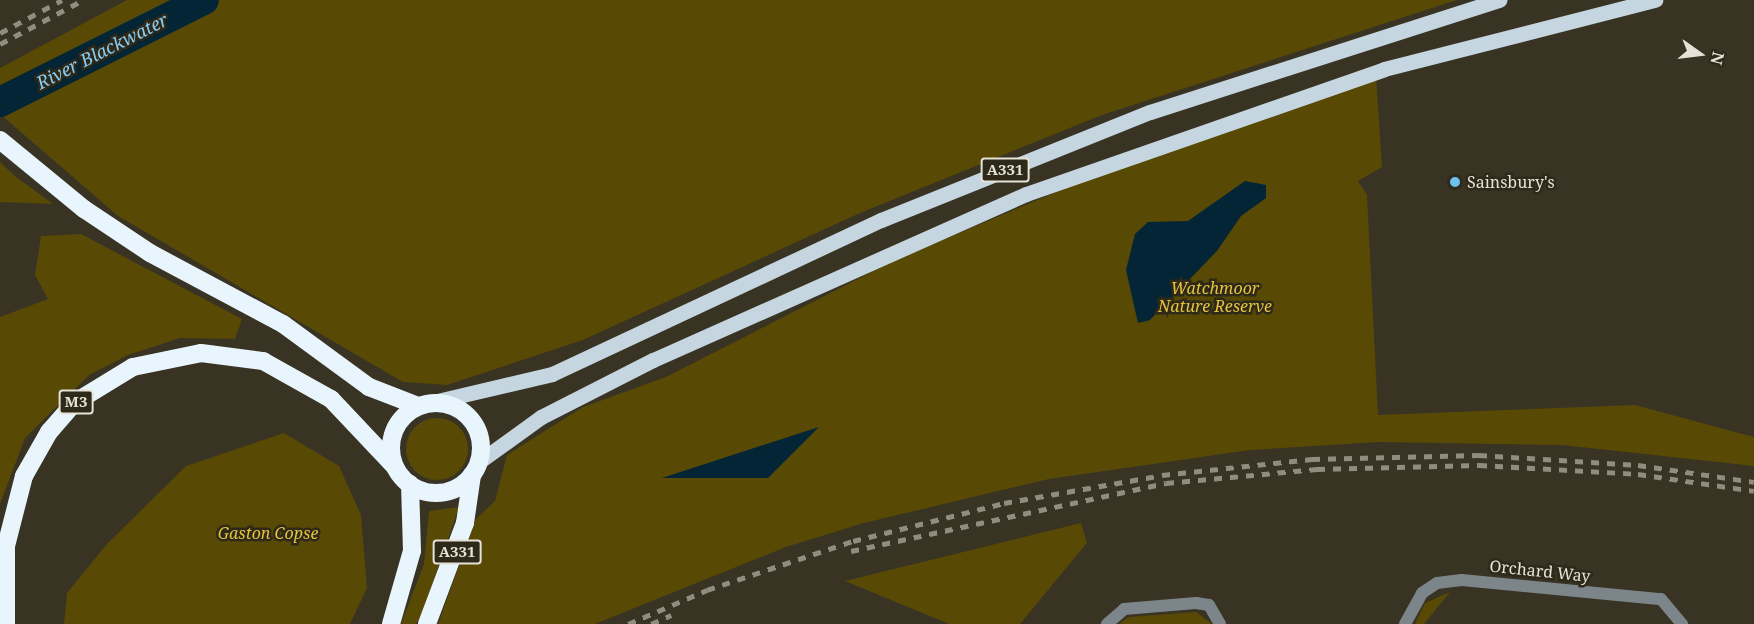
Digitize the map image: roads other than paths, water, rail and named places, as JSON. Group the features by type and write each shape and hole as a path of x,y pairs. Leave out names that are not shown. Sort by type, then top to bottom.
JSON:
{"highway":[{"path":"0,140 27,165 150,253 283,324 369,387 468,416 480,438 476,468 442,493 410,484 395,467 394,432 426,404"},
{"name":"M3","path":"6,624 6,546 24,476 49,432 74,404 133,367 201,352 262,361 331,399 395,467"},
{"name":"A331","path":"427,624 459,546 476,468"},
{"name":"A331","path":"391,624 406,586 414,536 410,484"}],"main road":[{"name":"A331","path":"426,404 552,374 881,219 1150,112 1499,0"},
{"name":"A331","path":"476,468 531,423 653,360 1026,194 1384,69 1655,0"}],"street":[{"name":"Orchard Way","path":"1405,624 1422,593 1437,583 1462,580 1661,599 1682,624"},
{"path":"1107,624 1124,609 1196,603 1209,605 1220,624"}],"water":[{"path":"1245,181 1266,185 1266,198 1241,216 1217,251 1150,320 1138,323 1126,270 1135,234 1148,222 1188,221"},
{"path":"819,427 768,478 662,478"}],"waterway":[{"name":"River Blackwater","path":"0,102 204,0"}],"railway":[{"path":"0,33 62,0"},
{"path":"0,44 83,0"},
{"path":"628,624 707,590 853,541 1004,503 1162,475 1312,459 1479,455 1638,465 1754,482"},
{"path":"851,551 1166,483 1317,469 1479,465 1638,474 1754,491"},
{"path":"651,624 671,615"}],"place":[{"name":"Sainsbury's","path":"1455,182"}],"park label":[{"name":"Watchmoor Nature Reserve","path":"1215,297"},
{"name":"Gaston Copse","path":"268,533"}]}
